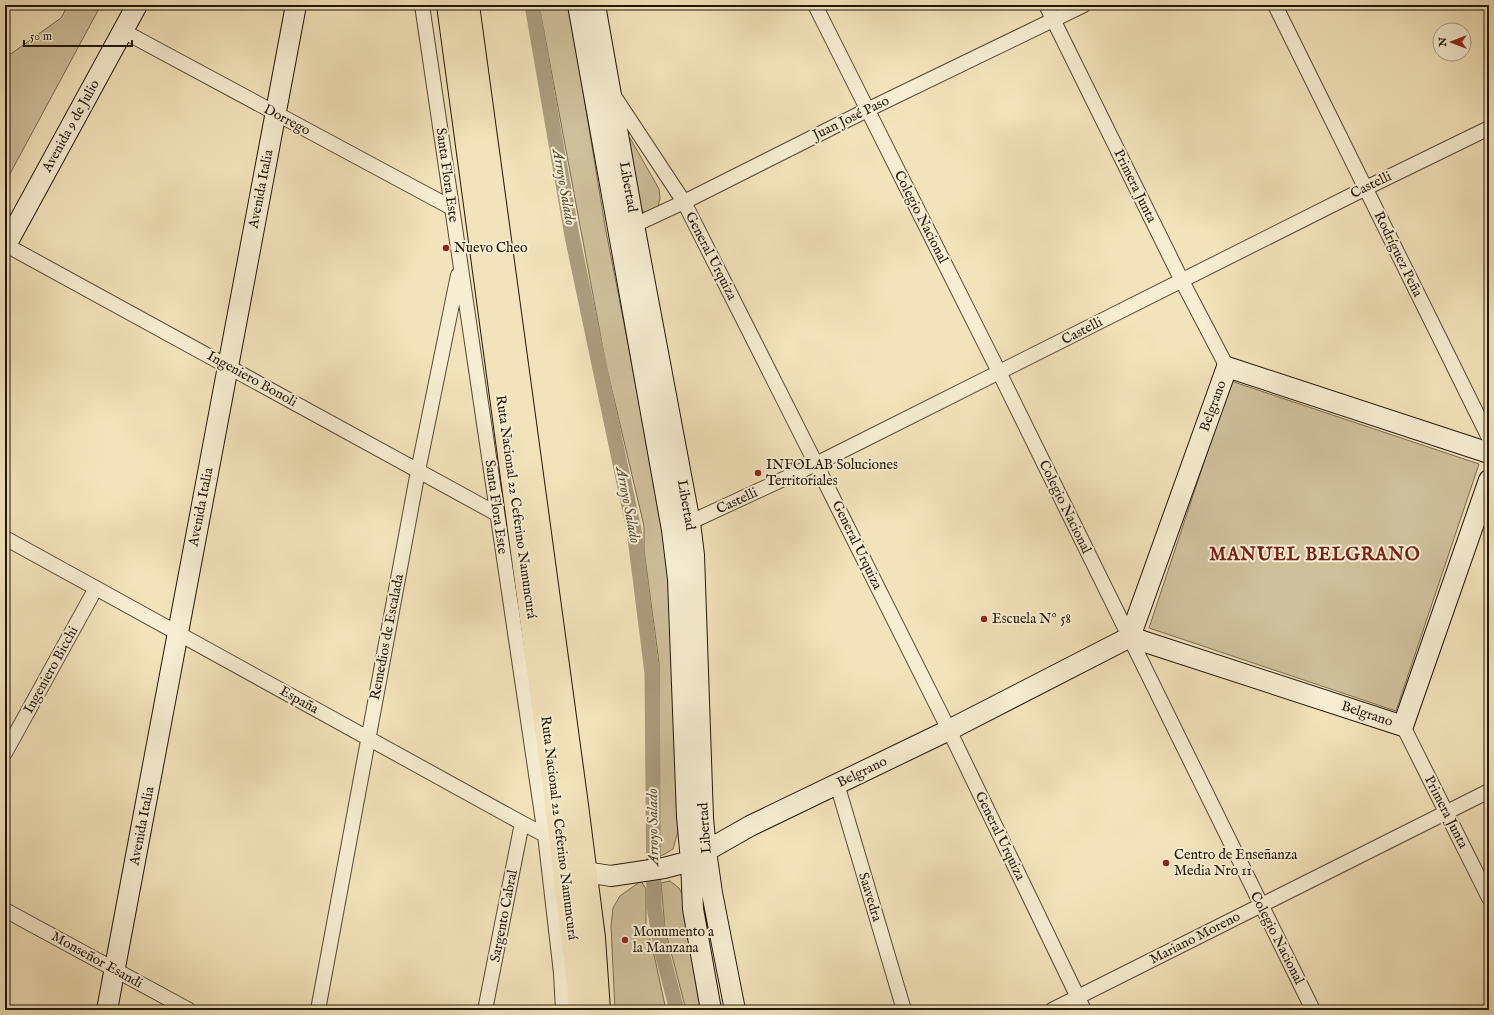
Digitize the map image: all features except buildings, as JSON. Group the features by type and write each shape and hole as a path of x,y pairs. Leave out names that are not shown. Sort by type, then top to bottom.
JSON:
{"highway":[{"name":"Ruta Nacional 22 Ceferino Namuncurá","path":"448,5 562,852 580,1010"},
{"name":"Ruta Nacional 22 Ceferino Namuncurá","path":"468,5 594,938 599,1010"}],"street":[{"name":"Avenida 9 de Julio","path":"6,246 137,5"},
{"name":"Avenida Italia","path":"107,1010 296,5"},
{"name":"Santa Flora Este","path":"422,5 544,835 561,973 564,1010"},
{"name":"Libertad","path":"578,5 591,77 627,228 681,527 678,579 687,816 735,1010"},
{"name":"Libertad","path":"595,5 612,93 627,228"},
{"name":"Colegio Nacional","path":"815,5 999,372 1314,1010"},
{"name":"Primera Junta","path":"1046,5 1182,281 1227,367"},
{"name":"Juan José Paso","path":"627,228 684,202 867,110 1084,5"},
{"name":"Rodríguez Peña","path":"1275,5 1489,438"},
{"name":"Dorrego","path":"123,31 452,208"},
{"name":"General Urquiza","path":"591,77 612,93 684,202 949,730 1084,1010"},
{"name":"Castelli","path":"681,527 816,464 1366,188 1489,128"},
{"name":"Ingeniero Bonoli","path":"6,246 497,514"},
{"name":"Remedios de Escalada","path":"318,1010 418,471 460,265"},
{"name":"Belgrano","path":"585,872 611,876 664,868 698,856 750,826 949,730 1130,637 1227,367 1489,453"},
{"name":"Belgrano","path":"1130,637 1402,726 1489,480"},
{"name":"España","path":"5,538 544,835 574,866 585,872"},
{"name":"Ingeniero Bicchi","path":"5,753 96,588"},
{"name":"Primera Junta","path":"1402,726 1489,898"},
{"name":"Saavedra","path":"837,784 904,1010"},
{"name":"Mariano Moreno","path":"1052,1010 1489,791"},
{"name":"Sargento Cabral","path":"485,1010 522,823"},
{"name":"Libertad","path":"698,856 693,909 711,1010"},
{"name":"Monseñor Esandi","path":"5,910 189,1010"}],"shaded area":[{"path":"68,5 101,5 5,183 5,58 61,18"},
{"path":"539,5 569,5 605,226 668,549 680,824 673,849 663,855 653,857 659,816 659,663 644,550 644,526 606,365"},
{"path":"627,138 630,138 659,189 660,198 658,207 647,214 641,209"},
{"path":"1231,381 1479,464 1396,711 1149,628"},
{"path":"641,881 646,889 646,926 653,950 666,1010 615,1010 611,926 613,908 620,896"},
{"path":"670,881 679,888 684,898 704,1010 686,1010 665,929 661,883"}],"waterway":[{"name":"Arroyo Salado","path":"532,5 572,236 634,530 652,673 654,906 662,953 677,1010"}],"place":[{"name":"Nuevo Cheo","path":"446,248"},
{"name":"INFOLAB Soluciones Territoriales","path":"758,473"},
{"name":"Escuela Nº 58","path":"984,619"},
{"name":"Centro de Enseñanza Media Nro 11","path":"1166,863"},
{"name":"Monumento a la Manzana","path":"625,940"}],"district":[{"name":"MANUEL BELGRANO","path":"1315,555"}]}
